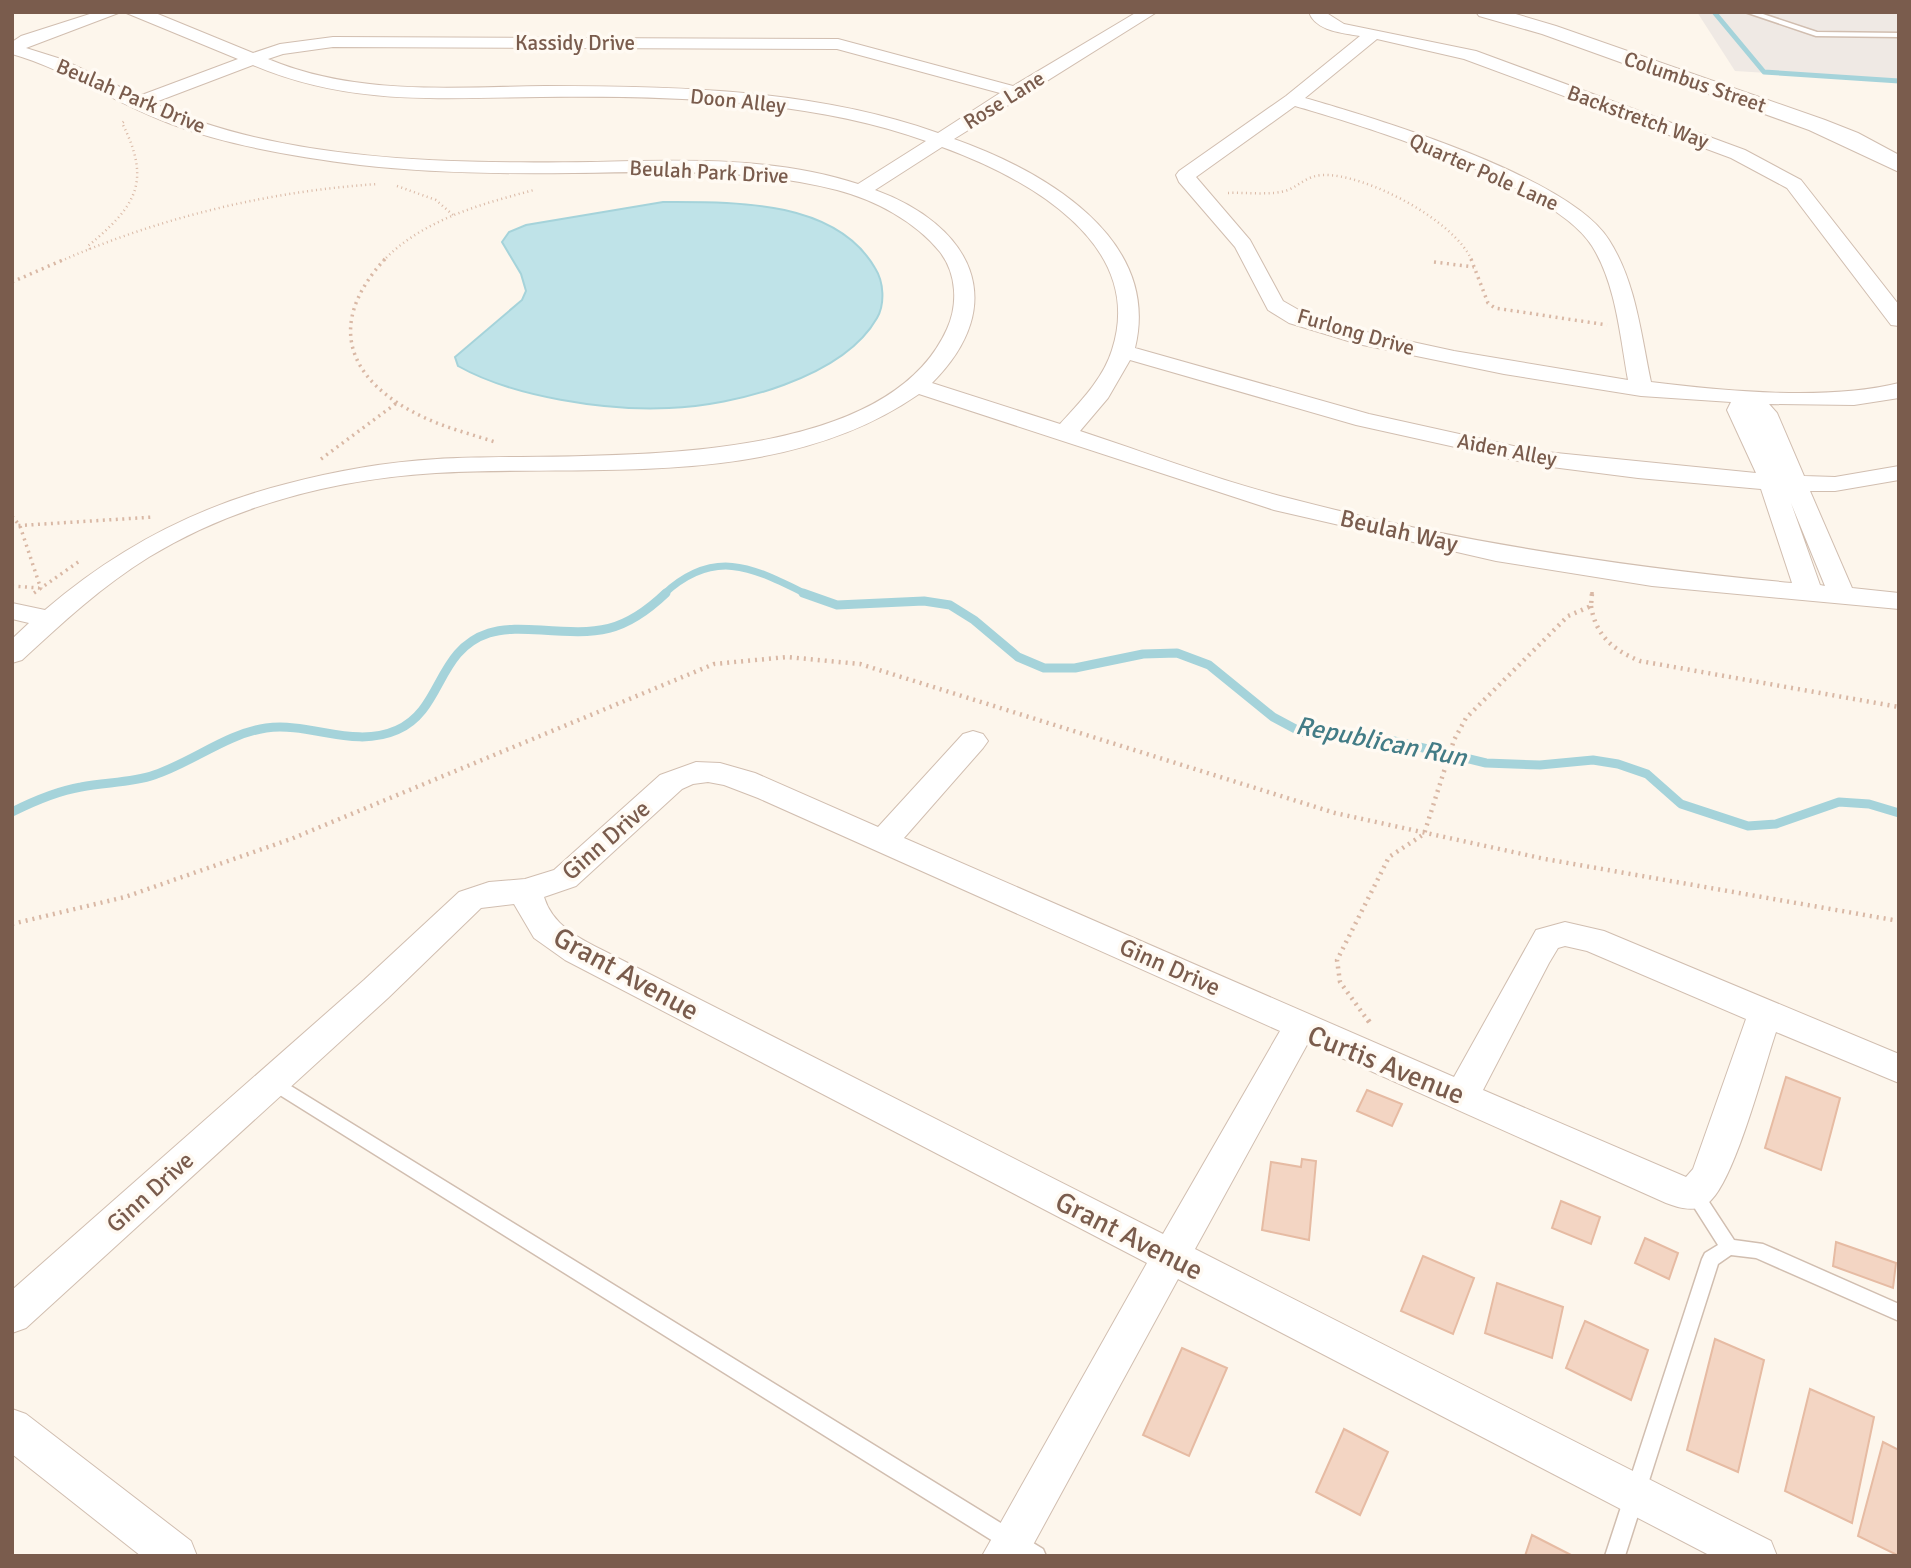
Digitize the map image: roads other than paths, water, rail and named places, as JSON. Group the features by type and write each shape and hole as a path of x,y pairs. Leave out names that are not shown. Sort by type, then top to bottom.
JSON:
{"street":[{"path":"12,49 27,40 113,12"},
{"name":"Doon Alley","path":"132,12 250,60 308,80 385,92 729,98 846,115 940,141 1012,168 1047,189 1084,219 1105,244 1123,277 1129,314 1125,352 1121,363 1087,410 1065,433"},
{"name":"Rose Lane","path":"860,191 1015,92 1149,12"},
{"name":"Backstretch Way","path":"1317,12 1328,24 1470,55 1738,154 1774,171 1794,184 1899,320"},
{"name":"Columbus Street","path":"1486,12 1549,30 1817,125 1850,138 1899,165"},
{"name":"Columbus Street","path":"1514,12 1819,117 1899,152"},
{"name":"Furlong Drive","path":"1372,35 1292,100 1186,175 1194,191 1227,221 1256,261 1268,299 1299,319 1338,332 1438,355 1641,389 1745,397"},
{"name":"Kassidy Drive","path":"139,102 279,49 333,43 838,44 1015,92"},
{"name":"Beulah Park Drive","path":"12,49 176,119 242,139 385,162 516,168 741,170 815,179 860,191 895,205 951,249 962,272 965,314 953,341 934,368 916,385 891,402 829,431 720,458 640,464 430,466 296,488 215,514 155,541 109,569 69,600 12,654"},
{"name":"Quarter Pole Lane","path":"1292,100 1363,119 1539,193 1569,211 1598,239 1613,266 1641,389"},
{"name":"Aiden Alley","path":"1125,352 1364,420 1536,458 1638,471 1781,482 1835,484 1899,473"},
{"name":"Beulah Way","path":"916,385 1283,505 1496,553 1652,578 1899,601"},
{"path":"1842,595 1740,410 1745,397 1857,398 1899,390"},
{"path":"1781,482 1809,593"},
{"path":"12,611 48,620"},
{"path":"883,841 973,741"},
{"name":"Ginn Drive","path":"12,1315 273,1082 470,900 488,894 526,891 565,878 671,782 685,774 702,770 738,778 1301,1024"},
{"name":"Grant Avenue","path":"526,891 536,922 550,937 1756,1556"},
{"path":"1462,1095 1547,939 1565,934 1593,940 1899,1069"},
{"path":"1693,1193 1708,1177 1765,1014"},
{"name":"Curtis Avenue","path":"1017,1551 1170,1257 1301,1024 1679,1192 1693,1193"},
{"path":"12,1429 176,1556"}],"lane":[{"path":"1749,12 1816,34 1899,35"},
{"path":"273,1082 1017,1551"},
{"path":"1693,1193 1729,1247"},
{"path":"1615,1556 1711,1259 1729,1247 1757,1250 1899,1313"}],"water":[{"path":"663,202 720,203 780,209 809,217 835,229 857,245 878,274 882,286 882,300 877,318 861,339 839,357 813,372 754,394 695,406 617,407 560,400 505,386 458,366 455,357 522,300 526,291 521,274 502,242 509,232 526,225"}],"waterway":[{"path":"1714,12 1764,72 1899,81"},
{"name":"Republican Run","path":"664,594 683,579 717,566 751,570 806,594"},
{"name":"Republican Run","path":"12,812 63,791 154,775 251,731 283,727 365,737 397,730 412,721 423,709 449,666 472,641 489,633 508,630 579,632 609,628 636,617 666,593"},
{"name":"Republican Run","path":"803,593 837,605 924,601 950,605 974,620 1018,657 1044,668 1075,668 1143,654 1177,653 1209,665 1273,717 1301,732 1394,741 1486,763 1540,765 1593,760 1618,764 1647,774 1681,804 1748,826 1776,824 1839,802 1869,804 1899,813"}]}
